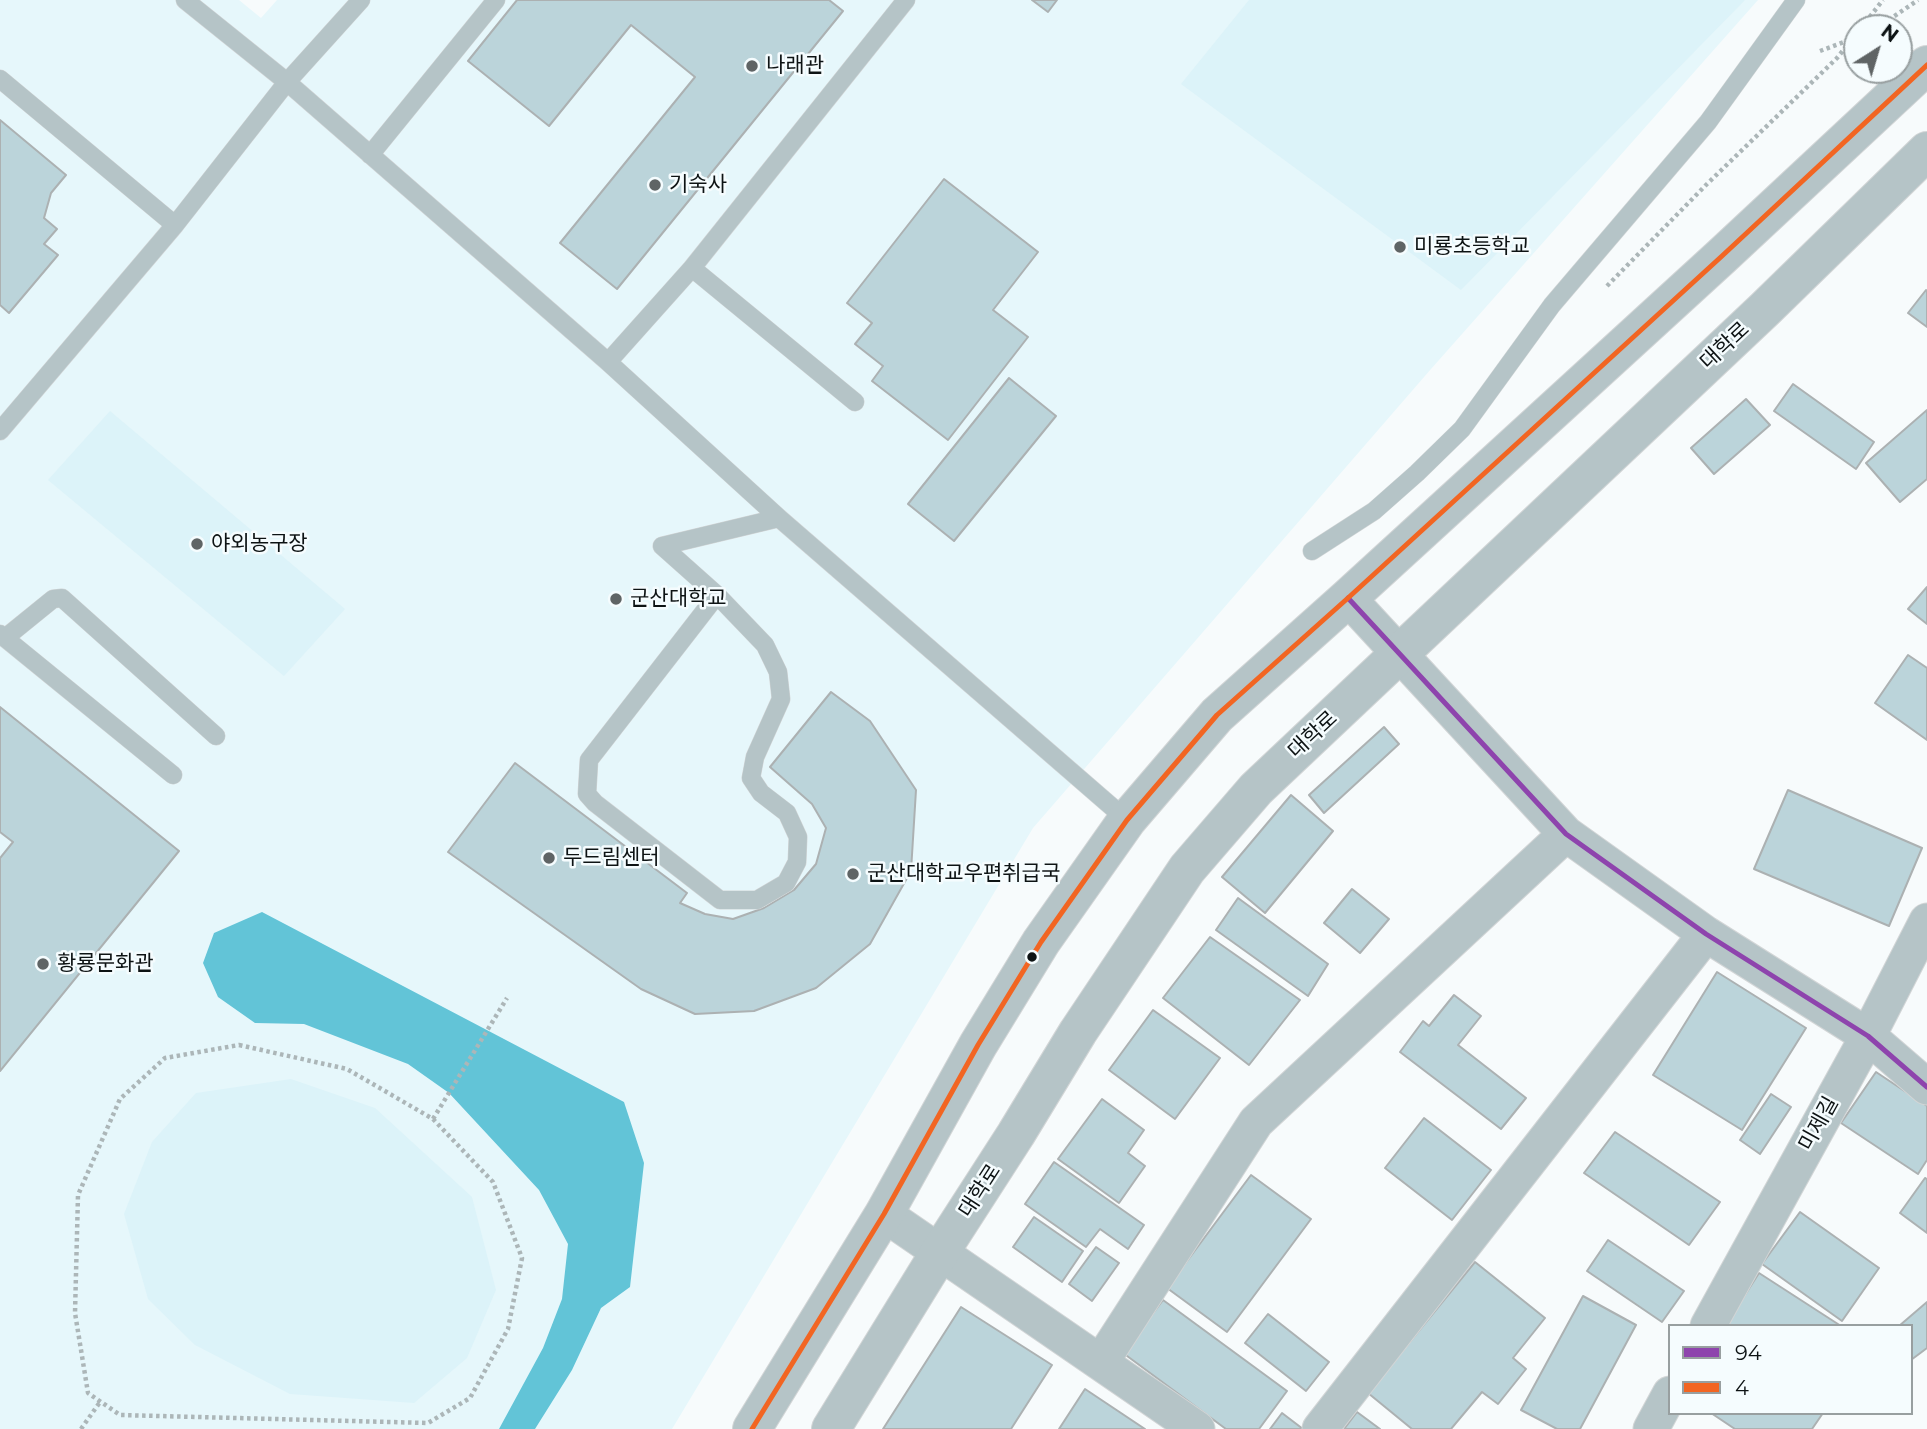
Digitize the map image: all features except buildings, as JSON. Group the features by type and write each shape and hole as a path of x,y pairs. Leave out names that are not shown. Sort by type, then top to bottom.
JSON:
{"street":[{"path":"752,1429 884,1214 978,1045 1041,942 1127,820 1217,715 1722,256 1927,65"},
{"name":"대학로","path":"831,1429 1078,1032 1188,869 1256,789 1745,328 1927,151"},
{"path":"1348,598 1566,834 1706,934 1868,1036 1927,1087"},
{"path":"1101,1362 1256,1122 1566,834"},
{"name":"미제길","path":"1709,1324 1868,1036 1927,921"},
{"path":"1320,1429 1706,934"},
{"path":"884,1214 1197,1429"},
{"path":"1651,1429 1668,1398"}],"lane":[{"path":"186,0 287,82 608,362 779,518 1127,820"},
{"path":"0,431 175,225 287,82 361,0"},
{"path":"370,155 496,0"},
{"path":"608,362 692,268 906,0"},
{"path":"1311,551 1374,511 1462,429 1552,305 1708,122 1796,0"},
{"path":"0,79 175,225"},
{"path":"692,268 855,402"},
{"path":"717,595 589,760 587,794 720,900 757,900 786,883 797,862 797,836 787,813 761,793 751,778 755,757 781,699 778,672 765,645 717,595 662,546 779,518"},
{"path":"173,775 3,636 53,600 62,598 216,736"}],"path":[{"path":"1872,14 1883,0"},
{"path":"1898,14 1918,0"},
{"path":"1820,51 1843,42"},
{"path":"433,1119 507,998"},
{"path":"239,1045 347,1069 433,1119 493,1182 522,1258 508,1329 470,1398 428,1423 120,1415 100,1402 88,1393 75,1313 78,1195 120,1099 166,1058 239,1045"},
{"path":"81,1429 100,1402"}],"shaded area":[{"name":"군산대학교","path":"0,0 239,0 261,18 277,0 1758,0 1431,369 1033,828 672,1429 0,1429"},
{"name":"미룡초등학교","path":"1249,0 1745,0 1461,290 1181,84"},
{"name":"야외농구장","path":"110,411 345,609 284,676 48,480"},
{"path":"291,1079 375,1108 472,1197 496,1290 467,1358 414,1403 290,1394 195,1345 148,1299 124,1214 152,1142 196,1093"}],"water":[{"path":"262,912 624,1102 644,1163 630,1287 601,1308 572,1370 535,1429 499,1429 543,1348 562,1299 568,1244 539,1190 449,1093 408,1064 304,1024 255,1023 218,997 203,963 214,933"}],"transit line":[{"name":"4","path":"752,1429 884,1214 978,1045 1041,942 1127,820 1217,715 1722,256 1927,65"},
{"name":"94","path":"1348,598 1566,834 1706,934 1868,1036 1927,1087"}],"place":[{"name":"나래관","path":"752,66"},
{"name":"기숙사","path":"655,185"},
{"name":"미룡초등학교","path":"1400,247"},
{"name":"야외농구장","path":"197,544"},
{"name":"군산대학교","path":"616,599"},
{"name":"두드림센터","path":"549,858"},
{"name":"군산대학교우편취급국","path":"853,874"},
{"name":"황룡문화관","path":"43,964"}]}
